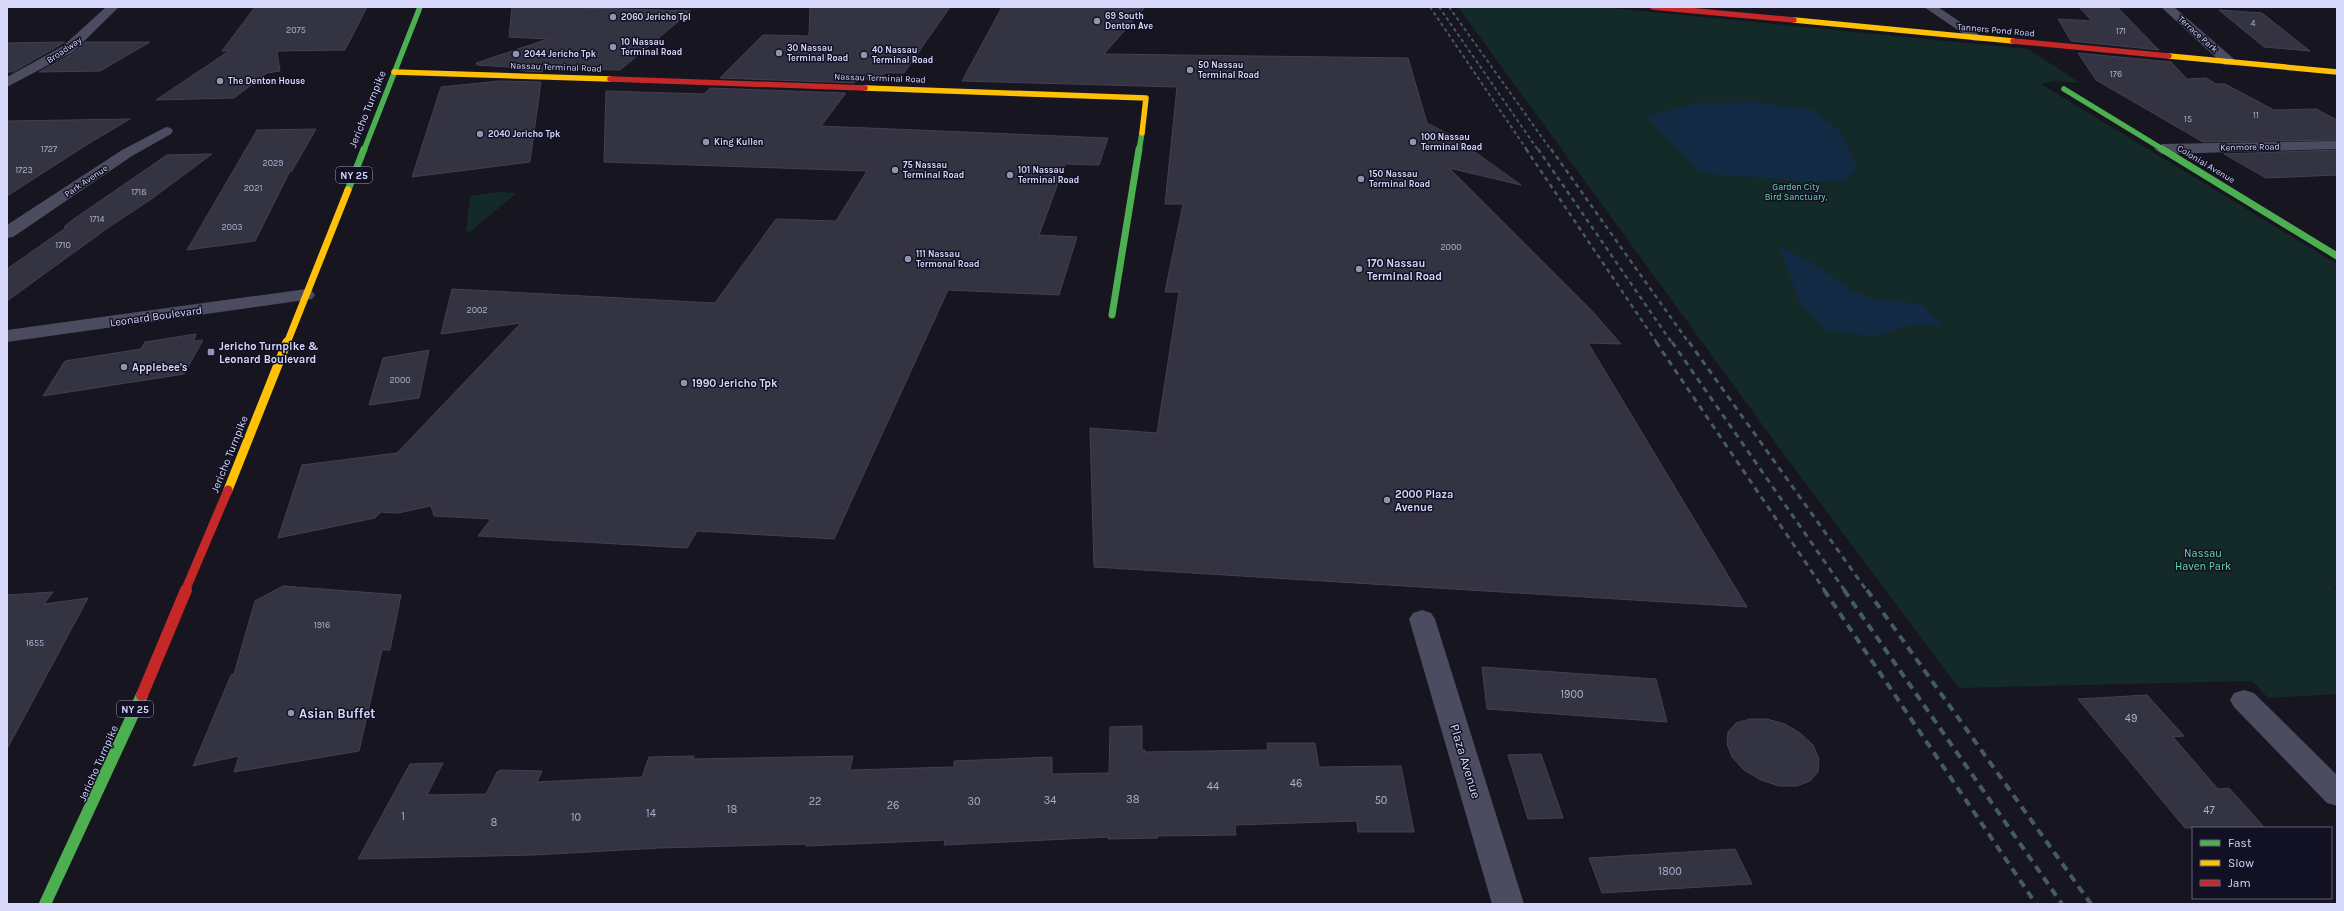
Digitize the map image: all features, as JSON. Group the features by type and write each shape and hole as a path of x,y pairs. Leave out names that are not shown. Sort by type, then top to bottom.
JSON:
{"street":[{"name":"Broadway","path":"7,82 68,49 113,7"},
{"name":"Jericho Turnpike","path":"45,904 173,627 420,7"},
{"name":"Tanners Pond Road","path":"1653,7 2337,72"},
{"path":"1930,7 1978,38"},
{"name":"Terrace Park","path":"2167,7 2229,62"},
{"name":"Nassau Terminal Road","path":"394,72 1146,98 1142,142 1112,315"},
{"name":"Colonial Avenue","path":"2064,90 2337,256"},
{"name":"Park Avenue","path":"7,234 127,153 166,131"},
{"name":"Kenmore Road","path":"2162,149 2337,145"},
{"name":"Leonard Boulevard","path":"7,336 306,295"},
{"name":"Plaza Avenue","path":"1422,619 1508,904"},
{"path":"2244,700 2337,794"},
{"path":"1503,904 1508,904"}],"green space":[{"path":"1458,7 1601,7 2028,49 2080,83 2054,81 2041,84 2337,264 2337,587 2334,588 2337,591 2337,694 2268,698 2252,681 1959,688 1783,453"},
{"path":"498,192 517,193 470,232 466,231 470,196"}],"water":[{"path":"1755,102 1776,106 1812,109 1840,132 1858,168 1843,181 1801,181 1701,173 1646,117 1698,103"},
{"path":"1779,247 1808,260 1849,289 1871,298 1922,304 1943,326 1911,325 1876,336 1828,331 1801,304"}],"building":[{"path":"255,7 367,7 345,50 277,51 280,71 267,73 234,98 156,100 229,51 222,51"},
{"path":"512,7 691,11 620,70 543,68 542,72 524,71 509,67 477,65 476,63 548,39 509,37"},
{"path":"810,7 950,7 904,73 885,73 881,79 857,79 854,83 720,78 763,35 809,36"},
{"path":"1002,7 1145,7 1104,54 1408,58 1427,123 1454,137 1521,185 1449,168 1592,311 1621,344 1588,343 1747,607 1094,567 1090,428 1157,433 1179,292 1165,292 1183,204 1165,204 1177,87 962,81"},
{"path":"2079,7 2117,7 2159,50 2071,41 2058,19 2092,21"},
{"path":"2219,10 2262,13 2310,51 2264,47"},
{"path":"65,42 13,72 7,72 7,43"},
{"path":"85,42 150,42 100,71 39,72 74,53"},
{"path":"2078,53 2171,62 2187,79 2206,78 2216,84 2225,84 2274,110 2316,109 2337,120 2337,140 2203,142 2096,80"},
{"name":"2040 Jericho Tpk","path":"500,81 541,82 530,162 412,177 441,87"},
{"name":"1990 Jericho Tpk","path":"710,88 846,93 821,126 1108,138 1099,165 1065,164 1039,235 1077,237 1059,295 948,290 834,539 697,531 687,548 478,536 491,519 434,516 431,506 398,513 381,512 375,518 278,538 302,465 397,453 521,323 441,334 452,289 715,303 776,219 836,221 867,171 604,162 606,91 704,94"},
{"path":"130,119 88,144 7,196 7,121"},
{"path":"316,129 292,171 290,171 255,241 187,250 257,130"},
{"path":"2337,150 2337,175 2266,178 2224,154"},
{"path":"212,154 150,200 109,227 7,301 7,269 67,227 64,227 71,221 167,155"},
{"name":"Applebee's","path":"196,334 194,341 203,340 184,374 43,396 65,361 141,349 145,342"},
{"path":"429,350 419,398 369,405 383,358"},
{"name":"Asian Buffet","path":"283,586 401,595 390,650 382,650 359,751 234,772 239,756 193,766 231,675 234,674 255,601"},
{"path":"53,592 44,604 88,598 7,749 7,595"},
{"path":"1482,667 1656,679 1667,722 1487,709"},
{"path":"2147,695 2184,736 2173,737 2218,789 2229,788 2264,827 2185,828 2078,699"},
{"path":"1750,719 1767,719 1785,724 1800,733 1813,745 1819,759 1818,772 1810,781 1797,786 1779,786 1761,780 1744,770 1732,757 1727,744 1728,732 1736,723"},
{"path":"1142,726 1142,750 1145,750 1145,752 1268,750 1267,743 1315,743 1319,767 1401,766 1414,832 1358,832 1357,821 1235,825 1236,835 1157,836 1158,838 1108,839 1108,837 944,845 945,840 806,846 807,844 659,848 534,855 358,859 410,764 443,763 427,795 486,794 497,772 501,770 542,771 537,782 642,777 649,757 694,756 693,759 853,756 850,770 954,767 954,761 1052,757 1052,774 1109,773 1110,727"},
{"path":"1541,754 1563,818 1528,819 1508,755"},
{"path":"1735,849 1752,884 1602,893 1589,858"}],"railway":[{"path":"1430,7 1527,150"},
{"path":"1439,7 1538,150"},
{"path":"1449,7 1551,150"},
{"path":"1526,149 1657,343"},
{"path":"1538,149 1672,343"},
{"path":"1551,149 1689,343"},
{"path":"1656,342 1825,591"},
{"path":"1672,342 1845,591"},
{"path":"1689,342 1867,591"},
{"path":"1824,590 2036,904"},
{"path":"1844,590 2062,904"},
{"path":"1867,590 2091,904"}],"traffic: fast":[{"path":"348,190 420,7"},
{"path":"2064,89 2337,256"},
{"path":"1112,315 1142,133"},
{"path":"45,904 142,695"}],"traffic: slow":[{"path":"1794,20 2013,41"},
{"path":"2169,56 2337,72"},
{"path":"394,72 610,79"},
{"path":"865,88 1146,98 1142,133"},
{"path":"228,490 348,190"}],"traffic: jam":[{"path":"1653,7 1794,20"},
{"path":"2013,41 2169,56"},
{"path":"610,79 865,88"},
{"path":"142,695 228,490"}],"place":[{"name":"2060 Jericho Tpl","path":"613,17"},
{"name":"69 South Denton Ave","path":"1097,21"},
{"name":"10 Nassau Terminal Road","path":"613,47"},
{"name":"30 Nassau Terminal Road","path":"779,53"},
{"name":"2044 Jericho Tpk","path":"516,54"},
{"name":"40 Nassau Terminal Road","path":"864,55"},
{"name":"50 Nassau Terminal Road","path":"1190,70"},
{"name":"The Denton House","path":"220,81"},
{"name":"2040 Jericho Tpk","path":"480,134"},
{"name":"King Kullen","path":"706,142"},
{"name":"100 Nassau Terminal Road","path":"1413,142"},
{"name":"75 Nassau Terminal Road","path":"895,170"},
{"name":"101 Nassau Terminal Road","path":"1010,175"},
{"name":"150 Nassau Terminal Road","path":"1361,179"},
{"name":"111 Nassau Termonal Road","path":"908,259"},
{"name":"170 Nassau Terminal Road","path":"1359,269"},
{"name":"Jericho Turnpike & Leonard Boulevard","path":"211,352"},
{"name":"Applebee's","path":"124,367"},
{"name":"1990 Jericho Tpk","path":"684,383"},
{"name":"2000 Plaza Avenue","path":"1387,500"},
{"name":"Asian Buffet","path":"291,713"}],"park label":[{"name":"Garden City Bird Sanctuary,","path":"1796,192"},
{"name":"Nassau Haven Park","path":"2203,559"}]}
